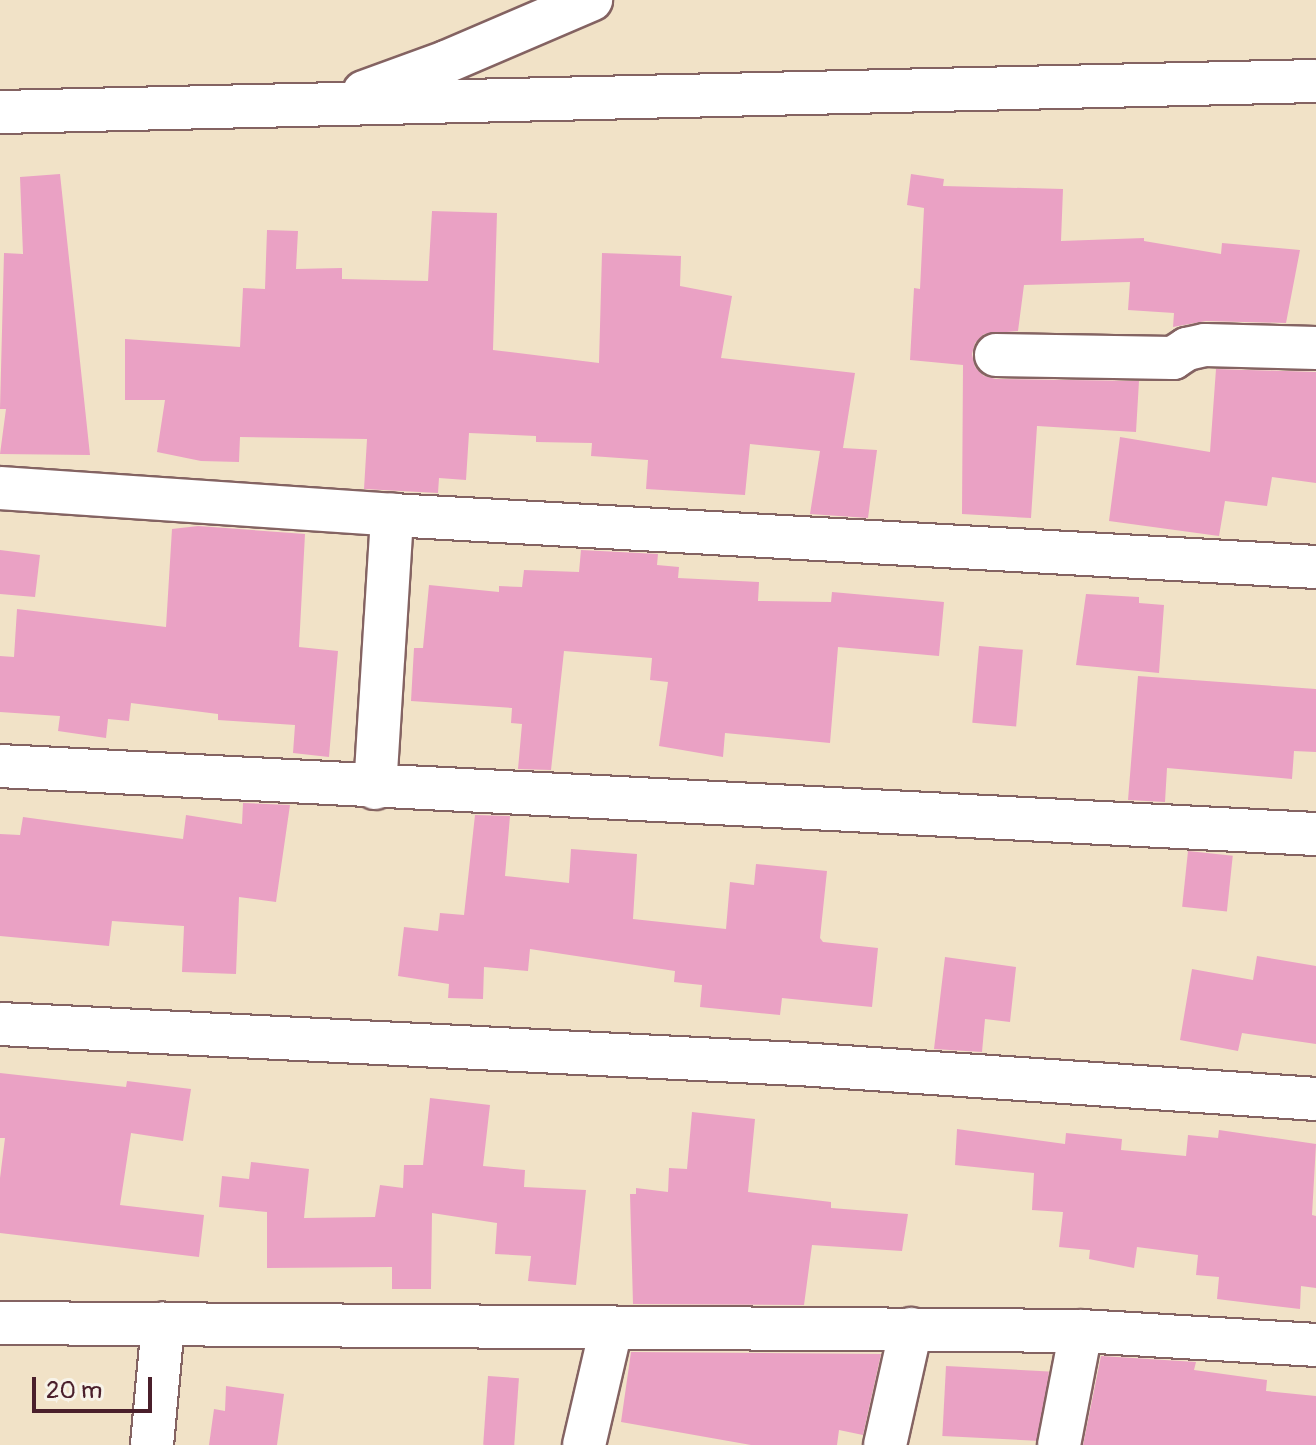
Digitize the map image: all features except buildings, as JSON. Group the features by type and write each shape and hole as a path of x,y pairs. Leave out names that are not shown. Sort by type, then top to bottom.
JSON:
{"street":[{"path":"329,104 446,62 591,0"},
{"path":"0,112 1316,81"},
{"path":"996,355 1173,358 1205,345 1316,348"},
{"path":"0,488 392,515 1316,567"},
{"path":"375,788 392,515"},
{"path":"0,766 375,788 1316,834"},
{"path":"0,1024 799,1064 1316,1099"},
{"path":"0,1323 1081,1331 1316,1345"},
{"path":"152,1445 163,1323"},
{"path":"584,1445 611,1329"},
{"path":"885,1445 911,1329"},
{"path":"1059,1445 1081,1331"}]}
